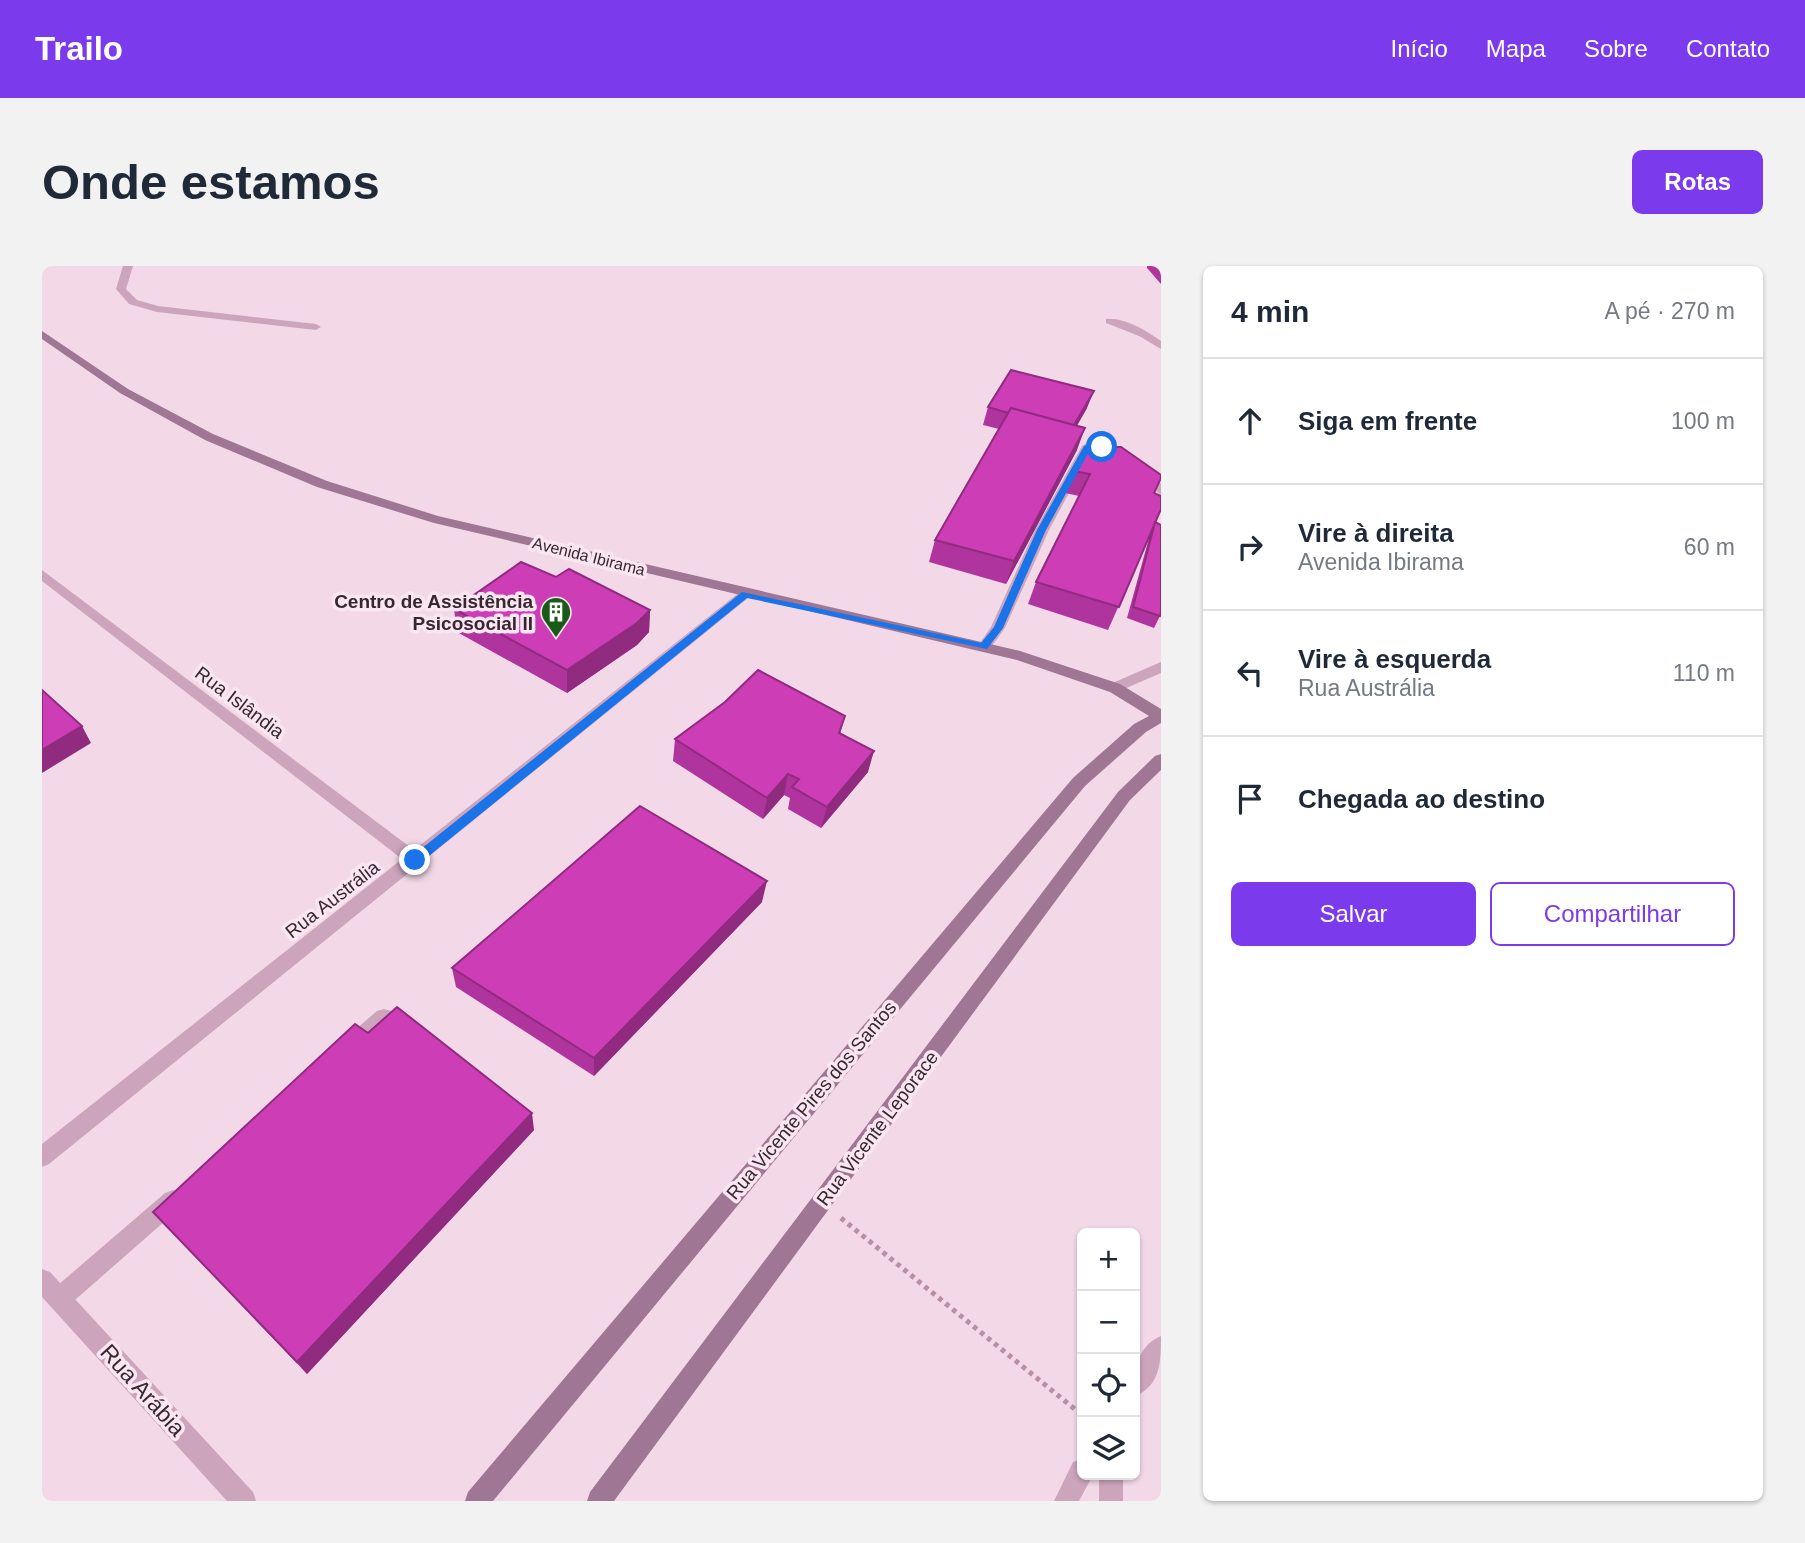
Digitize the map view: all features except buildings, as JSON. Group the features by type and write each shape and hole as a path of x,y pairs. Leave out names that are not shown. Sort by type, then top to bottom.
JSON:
{"main road":[{"name":"Avenida Ibirama","path":"42,334 124,391 209,437 323,484 434,519 1020,656 1115,688 1161,716"},
{"name":"Rua Vicente Pires dos Santos","path":"477,1501 1079,782 1140,728 1161,716"},
{"name":"Rua Vicente Leporace","path":"598,1501 1124,796 1161,760"}],"street":[{"path":"128,266 121,289 134,302 157,309 316,327"},
{"path":"1110,321 1143,334 1161,346"},
{"path":"984,647 998,628 1042,530 1088,446 1102,447 1119,453 1138,467 1161,491"},
{"name":"Rua Islândia","path":"42,574 415,860"},
{"name":"Rua Austrália","path":"42,1157 746,594"},
{"path":"1115,688 1161,667"},
{"path":"331,1062 384,1017"},
{"path":"59,1299 185,1190"},
{"name":"Rua Arábia","path":"42,1280 244,1501"},
{"path":"1140,1377 1161,1348"},
{"path":"1066,1501 1077,1480"},
{"path":"1111,1480 1111,1501"}],"path":[{"path":"822,1202 1077,1411"}],"place":[{"name":"Centro de Assistência Psicosocial II","path":"556,639"}],"route":[{"path":"415,860 746,594 984,647 998,628 1042,530 1088,446 1102,447"}]}
